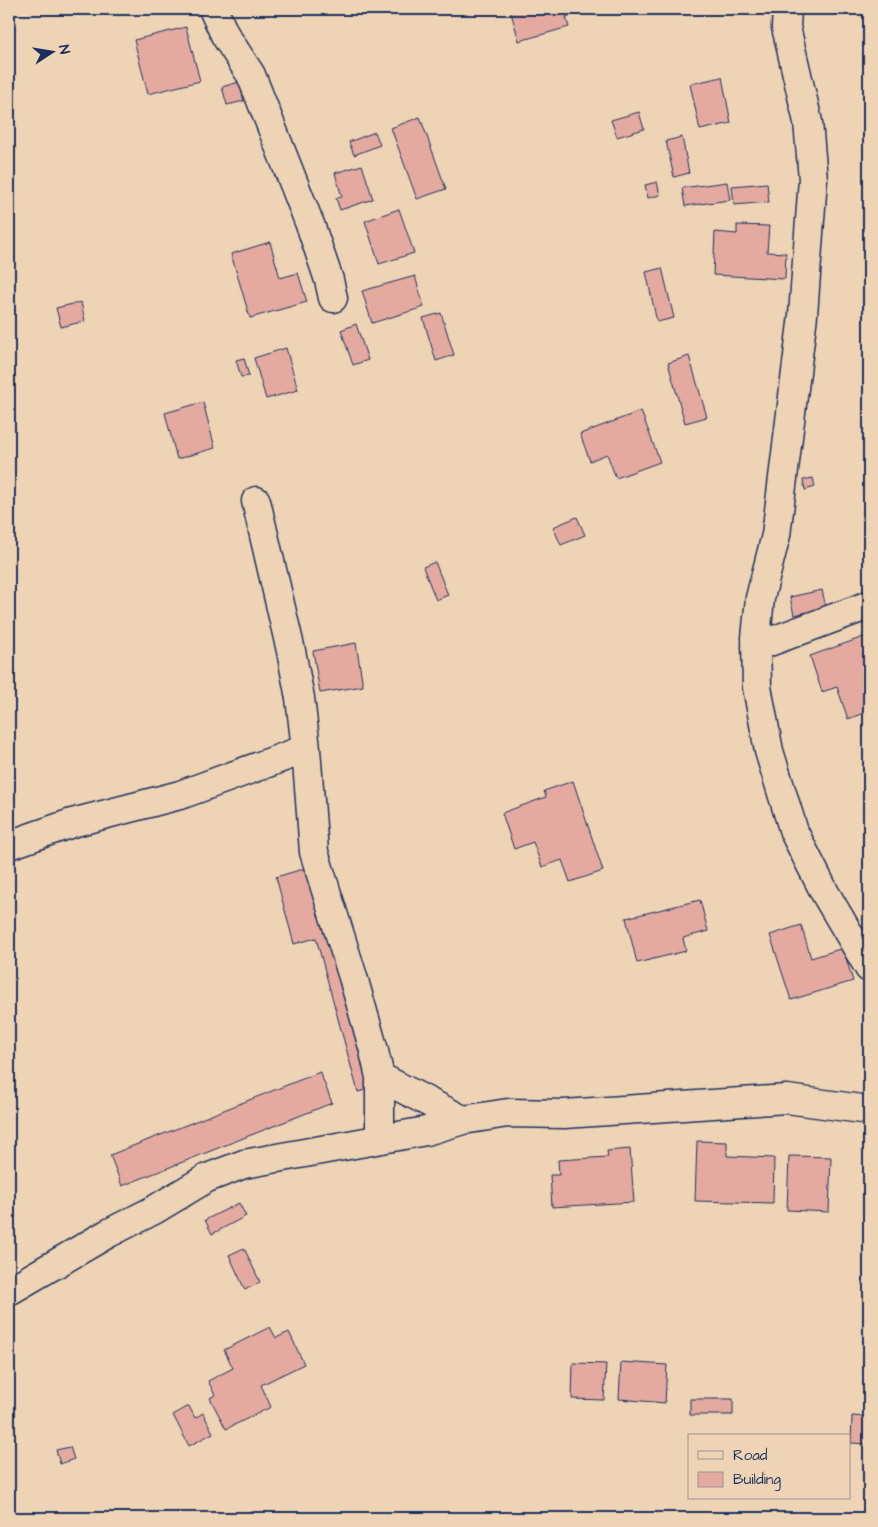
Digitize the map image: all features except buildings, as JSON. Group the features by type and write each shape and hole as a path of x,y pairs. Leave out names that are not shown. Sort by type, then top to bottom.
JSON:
{"street":[{"path":"213,9 225,35 251,75 311,227 329,280 332,298"},
{"path":"787,9 786,27 808,122 813,179 812,204 803,315 776,535 760,598 756,647 757,687 769,751 794,832 825,893 869,968"},
{"path":"256,502 300,698 314,852 373,1047 380,1077 380,1138"},
{"path":"756,647 869,605"},
{"path":"9,845 72,823 180,795 306,749"},
{"path":"380,1077 463,1120"},
{"path":"9,1291 154,1210 207,1178 244,1164 426,1131 463,1120 508,1113 564,1114 788,1099 869,1110"}]}
